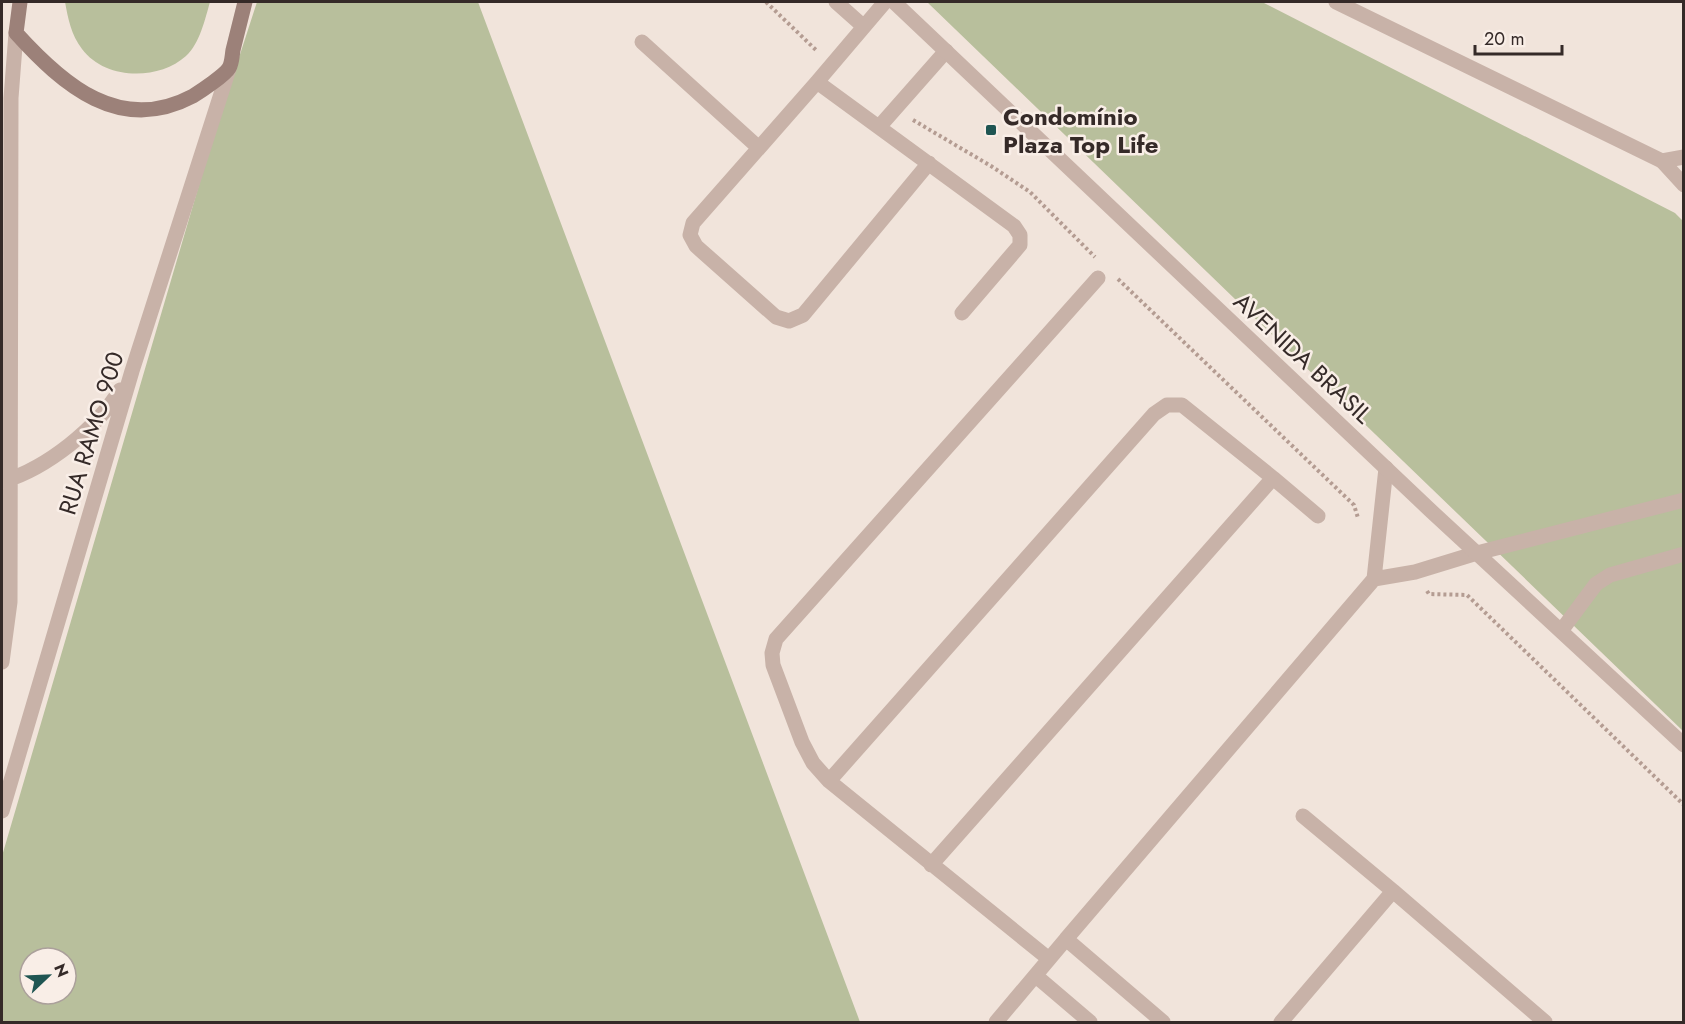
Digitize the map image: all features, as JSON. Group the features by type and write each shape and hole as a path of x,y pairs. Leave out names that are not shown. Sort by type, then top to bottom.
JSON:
{"main road":[{"path":"20,2 16,33 57,75 79,91 116,106 136,109 160,108 180,102 198,93 229,69 245,2"}],"street":[{"path":"836,2 864,26"},
{"path":"885,2 693,223 690,235 696,246 776,317 789,321 803,315 929,163"},
{"name":"AVENIDA BRASIL","path":"894,2 1386,468 1683,745"},
{"path":"1336,2 1662,161 1683,185"},
{"path":"2,657 10,602 6,481 11,318 11,98 16,33"},
{"path":"642,42 759,148"},
{"path":"879,126 946,51"},
{"name":"RUA RAMO 900","path":"2,812 132,370 229,69"},
{"path":"817,82 1014,226 1020,235 1020,245 962,313"},
{"path":"1662,161 1683,157"},
{"path":"1049,959 829,781 813,763 802,741 773,664 772,653 776,639 1098,278"},
{"path":"2,342 11,318"},
{"path":"6,481 51,459 83,434 111,405 132,370"},
{"path":"829,781 1154,414 1167,405 1182,405 1318,516"},
{"path":"996,1023 1374,579 1386,468"},
{"path":"931,865 1274,478"},
{"path":"1374,579 1414,572 1477,553 1683,500"},
{"path":"1561,631 1596,584 1610,574 1683,554"},
{"path":"1303,816 1394,891 1545,1023"},
{"path":"1281,1023 1394,891"},
{"path":"1066,939 1163,1023"},
{"path":"1036,976 1090,1023"}],"path":[{"path":"766,2 832,64"},
{"path":"895,109 1030,192 1100,262"},
{"path":"1116,278 1354,505 1360,525 1380,537"},
{"path":"1414,572 1429,594 1467,595 1683,805"}],"green space":[{"path":"65,2 210,2 198,38 186,56 161,70 132,74 104,67 82,49 73,32"},
{"path":"257,2 478,2 860,1022 2,1022 2,856 211,144"},
{"path":"927,2 1262,2 1675,213 1684,222 1683,731"}],"place":[{"name":"Condomínio Plaza Top Life","path":"991,130"}]}
